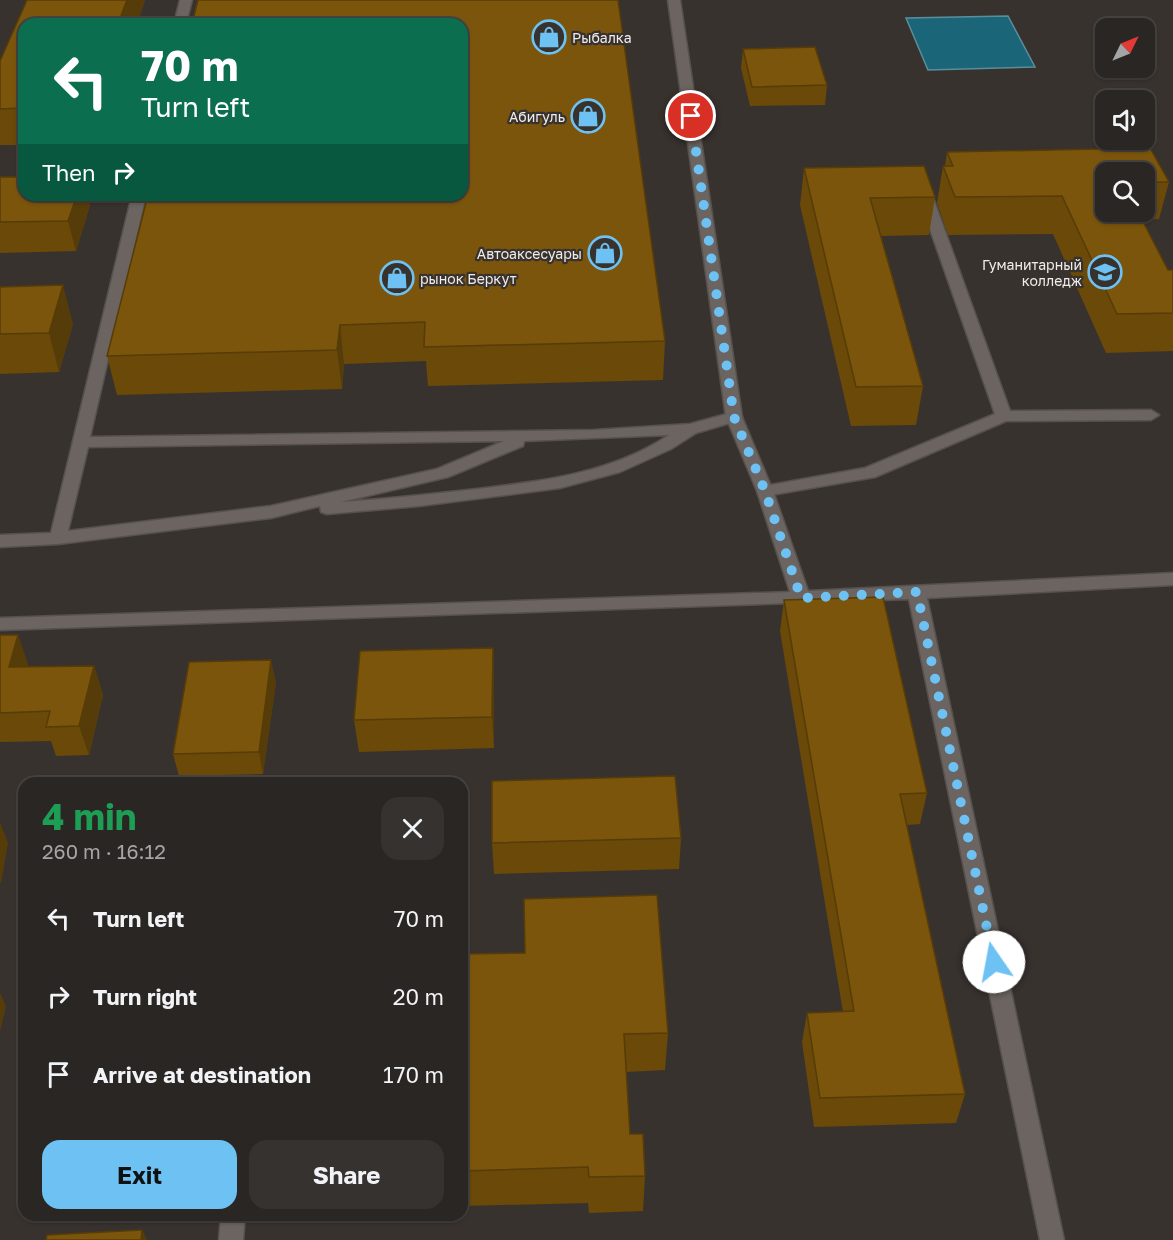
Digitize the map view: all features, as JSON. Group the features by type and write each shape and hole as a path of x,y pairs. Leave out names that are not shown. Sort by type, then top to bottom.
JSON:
{"street":[{"path":"182,18 186,0"},
{"path":"674,0 734,417 765,491 801,598"},
{"path":"922,189 1004,416"},
{"path":"58,538 138,201"},
{"path":"765,491 869,473 1004,416 1150,415"},
{"path":"80,442 527,438 690,429 734,417"},
{"path":"0,541 58,538 271,512 389,505 577,481 612,471 658,450 690,429"},
{"path":"271,512 442,473 527,438"},
{"path":"0,624 801,598 1173,579"},
{"path":"917,592 1052,1240"},
{"path":"231,1240 233,1221"}],"water":[{"path":"1008,16 1035,67 928,70 906,18"}],"building":[{"path":"27,0 127,0 120,18 19,18"},
{"name":"рынок Беркут","path":"198,0 618,0 665,341 424,347 425,322 340,325 337,350 107,356 146,201 468,201 468,18 194,18"},
{"path":"18,20 18,108 0,109 0,61"},
{"path":"815,47 827,85 752,87 743,49"},
{"path":"1151,150 1169,182 1155,182 1155,162 1095,162 1095,222 1143,222 1168,270 1173,270 1173,313 1117,314 1062,196 955,197 943,166 953,166 947,152"},
{"path":"924,166 935,197 870,198 923,386 856,387 804,168"},
{"path":"0,177 18,177 18,201 75,201 68,221 0,222"},
{"path":"63,285 49,333 0,334 0,287"},
{"path":"883,597 927,793 900,794 965,1094 820,1098 807,1013 854,1011 784,600"},
{"path":"0,635 18,635 9,667 94,666 79,726 46,727 50,711 0,713"},
{"path":"493,648 492,717 354,720 360,651"},
{"path":"271,660 259,752 173,754 189,662"},
{"path":"675,776 681,838 492,843 492,781"},
{"path":"657,895 668,1033 624,1034 630,1134 643,1134 645,1176 589,1177 588,1167 468,1171 468,954 525,953 524,899"},
{"path":"142,1230 141,1240 46,1240 47,1235"}],"place":[{"name":"Рыбалка","path":"549,37"},
{"name":"Абигуль","path":"588,116"},
{"name":"Автоаксесуары","path":"605,253"},
{"name":"Гуманитарный колледж","path":"1105,272"},
{"name":"рынок Беркут","path":"397,278"}],"route":[{"path":"691,116 734,417 765,491 801,598 917,592 994,962"}]}
